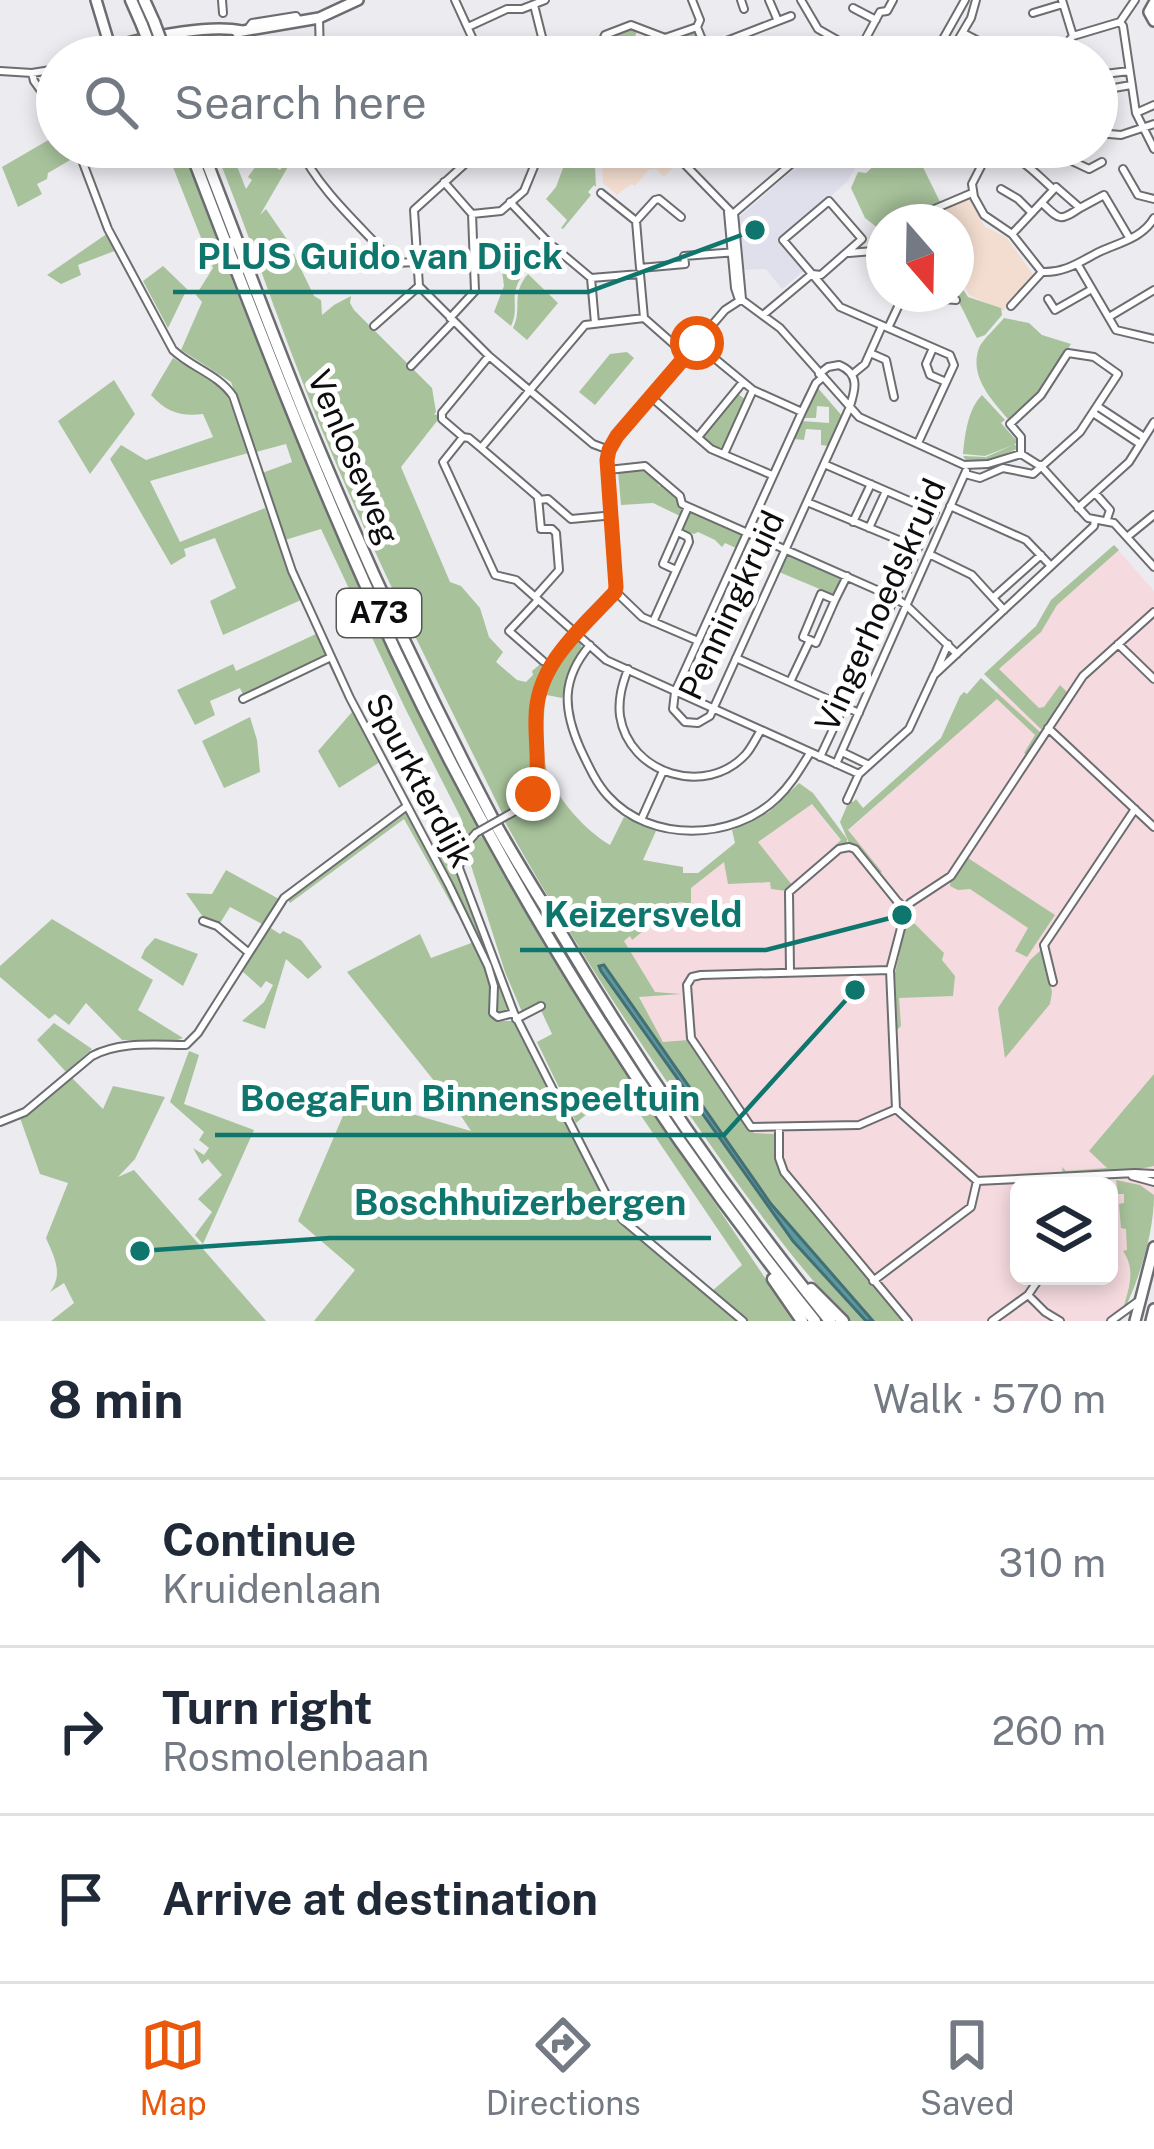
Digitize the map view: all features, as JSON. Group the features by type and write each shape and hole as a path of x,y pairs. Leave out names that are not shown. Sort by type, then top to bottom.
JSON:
{"highway":[{"path":"131,0 148,23"},
{"path":"144,0 153,36"},
{"name":"Venloseweg","path":"197,168 311,461 425,712 565,964 740,1225"},
{"name":"Venloseweg","path":"209,168 354,531 498,827 630,1045 785,1265"},
{"name":"A73","path":"740,1225 802,1321"},
{"name":"A73","path":"740,1225 815,1321"},
{"name":"A73","path":"785,1265 830,1321"},
{"name":"A73","path":"785,1265 843,1321"}],"main road":[{"path":"96,0 108,36"},
{"path":"154,36 218,34 300,22 358,0"},
{"path":"1154,2 1149,12 1154,21"},
{"path":"1135,1321 1154,1247"},
{"path":"1151,1321 1154,1309"}],"street":[{"path":"222,0 223,14"},
{"path":"455,0 472,36"},
{"path":"468,27 506,9 522,10 545,0"},
{"path":"700,36 693,3 707,0"},
{"path":"741,0 745,9"},
{"path":"769,0 778,21"},
{"path":"801,0 818,29 831,36"},
{"path":"867,36 892,0"},
{"path":"945,36 965,0"},
{"path":"961,36 976,0"},
{"path":"1033,13 1062,2 1073,36 1120,22 1135,0"},
{"path":"534,4 542,36"},
{"path":"853,8 876,20"},
{"path":"745,36 791,16"},
{"path":"319,18 319,36"},
{"path":"1120,22 1136,113 1154,149"},
{"path":"604,36 631,25 659,36"},
{"path":"670,36 697,27"},
{"path":"963,33 969,36"},
{"path":"1118,72 1130,70"},
{"path":"0,71 36,72"},
{"path":"32,73 36,84"},
{"path":"1118,88 1131,86"},
{"path":"1136,113 1154,104"},
{"path":"1118,135 1154,124"},
{"name":"Spurkterdijk","path":"85,168 108,229 173,350 218,379 232,396 288,561 331,657 488,966 494,986 493,1013 515,1016 622,1220 743,1321"},
{"path":"311,168 394,263 417,262"},
{"path":"461,168 414,210 419,286 489,356 593,444 609,450"},
{"path":"472,214 501,211 524,190 533,168"},
{"path":"688,168 731,213 746,304 780,328 859,417 938,452 980,478 1003,468 1033,474 1080,432 1120,371 1094,357 1068,353 1041,395 1010,424 1022,437 1021,453"},
{"path":"731,213 786,168"},
{"path":"980,168 972,193 989,221 1012,234 1042,272"},
{"path":"1031,168 1080,208"},
{"path":"1123,169 1138,195 1154,199"},
{"path":"411,366 475,291 472,214 444,182"},
{"path":"1012,234 1052,188"},
{"path":"1001,189 1032,214"},
{"path":"601,193 636,221"},
{"path":"948,204 972,193"},
{"path":"1042,203 1063,219 1104,195 1130,238"},
{"path":"680,217 659,199 636,221 644,318 686,356"},
{"path":"866,243 830,200 784,240 840,307 950,355 954,365 918,443"},
{"path":"511,202 551,245 591,278 595,323"},
{"path":"1011,306 1042,272 1078,265 1115,248 1149,228 1154,218"},
{"path":"764,315 862,239"},
{"path":"591,278 685,264 684,256 734,252"},
{"path":"845,254 866,252"},
{"path":"1078,265 1120,333 1154,339"},
{"path":"374,326 419,286"},
{"path":"1048,299 1055,310 1092,289"},
{"path":"1108,317 1154,290"},
{"path":"541,1006 515,1016 459,868 462,849 476,833 526,804 536,788 537,695 545,673 615,592 609,450 725,310 742,299"},
{"path":"594,303 605,302"},
{"path":"820,376 828,367 839,365 852,374 865,364 894,312"},
{"path":"481,448 585,326 644,318"},
{"path":"697,343 753,390 802,412"},
{"path":"933,348 926,364 930,375 946,382"},
{"path":"870,353 886,360 894,397"},
{"path":"489,356 442,419 538,500 542,529 556,533 559,570 509,631 543,661"},
{"name":"Penningkruid","path":"820,376 675,692 673,709 685,722 704,721 714,708 849,409 856,383 852,374"},
{"path":"698,436 743,382"},
{"path":"724,454 753,390"},
{"path":"650,397 710,448 773,476"},
{"path":"1095,410 1142,441"},
{"path":"1078,508 1129,462 1154,422"},
{"path":"464,437 443,462 444,468 495,575 515,580 606,660 859,774"},
{"path":"967,469 1013,452 1028,453 1088,518 1114,523 1154,567"},
{"path":"824,464 886,491 869,528"},
{"path":"608,470 645,466 680,496 682,504 895,598 957,654"},
{"name":"Vingerhoedskruid","path":"836,764 967,469"},
{"path":"853,522 871,484"},
{"name":"Vingerhoedskruid","path":"820,757 935,512 886,491"},
{"path":"1095,493 1110,510 1107,520"},
{"path":"538,500 548,499 571,519 604,516"},
{"path":"807,502 918,548"},
{"path":"950,506 1026,540 1051,566"},
{"path":"676,570 663,564 688,507"},
{"path":"1127,537 1154,515"},
{"path":"934,675 1094,526 1095,520"},
{"path":"653,622 689,542 678,532"},
{"path":"929,554 972,575 1004,610"},
{"path":"994,598 1040,555"},
{"path":"835,600 821,594 803,638 816,644 847,576"},
{"path":"615,592 642,617 698,641"},
{"path":"1010,1182 977,1181 896,1109 890,970 910,903 951,876 1083,676 1154,613"},
{"path":"506,616 516,624"},
{"path":"790,682 810,640"},
{"path":"847,800 859,774 909,729 948,644"},
{"path":"1118,644 1154,679"},
{"path":"590,645 576,662 568,687 572,731 607,795 640,820 683,830 741,821 777,799 810,752"},
{"path":"243,699 331,657"},
{"path":"736,658 859,713"},
{"path":"628,669 619,703 623,728 643,758 663,771 692,778 720,771 748,752 761,730"},
{"path":"1048,728 1154,827"},
{"path":"842,752 869,765"},
{"path":"640,820 663,771"},
{"path":"0,1123 25,1112 103,1050 186,1045 284,898 407,806"},
{"path":"1053,982 1044,945 1135,808"},
{"path":"790,972 789,892 844,847 855,850 906,909"},
{"path":"203,921 217,926 249,953"},
{"path":"890,970 701,975 692,977 687,985 694,1045 751,1127 859,1125 896,1109"},
{"path":"779,1128 784,1172 908,1321"},
{"path":"1090,1177 1154,1178"},
{"path":"873,1281 970,1207 977,1181"},
{"path":"992,1321 1034,1285"},
{"path":"1028,1294 1060,1321"},
{"path":"1111,1321 1141,1296"}],"shaded area":[{"path":"602,168 672,168 664,177 656,169 648,170 635,186 617,195 603,183"},
{"path":"796,168 855,168 847,182 781,239 806,269 782,289 766,269 742,270 739,217"},
{"path":"974,207 984,226 1007,238 1034,276 1003,311 974,297"},
{"path":"1118,550 1154,591 1154,1199 1121,1321 887,1321 650,1025 622,943 680,887 812,804 839,839 997,698 998,670 1041,631 1055,605"}],"green space":[{"path":"36,147 36,168 57,168 37,184 42,194 18,207 2,167"},
{"path":"173,168 190,168 320,492 396,662 479,828 462,844 455,867 507,1001 502,1014 495,1008 494,976 435,851 462,820 321,529 285,540 262,473 292,462 286,444 256,452 231,382 181,350 202,302 196,295 213,268"},
{"path":"222,168 238,168 246,189 254,168 287,168 260,215 266,209 286,238 314,296 321,300 322,315 351,296 354,310 432,388 437,421 401,467 450,582 461,586 480,608 489,637 503,652 496,662 517,680 526,682 532,671 549,662 534,707 532,788 520,804 502,813 349,494"},
{"path":"563,168 595,168 596,187 563,229 567,220 546,199"},
{"path":"923,168 941,204 866,204 866,219 851,188 858,172"},
{"path":"108,233 117,250 78,265 81,275 61,284 47,275"},
{"path":"501,263 514,263 525,272 516,288 511,326 494,312 504,286"},
{"path":"163,266 187,289 168,328 143,281"},
{"path":"528,274 558,303 527,340 513,328 519,288"},
{"path":"974,299 1001,308 1002,315 977,338 964,312 974,312"},
{"path":"1004,318 1029,323 1042,335 1071,344 1041,392 1012,419 989,395 977,368 981,345"},
{"path":"627,352 634,358 595,405 579,392 610,354"},
{"path":"173,358 225,389 248,453 150,481 180,542 265,508 301,600 223,635 210,601 236,588 215,538 184,549 186,556 171,565 110,459 121,445 146,460 213,437 203,414 175,412 151,395"},
{"path":"114,380 135,414 90,474 58,421"},
{"path":"817,387 843,417 829,446 821,445 821,430 806,429 804,440 793,439 801,421 829,423 829,407 817,406 816,418 802,415"},
{"path":"738,394 745,399 723,448 712,446 703,436"},
{"path":"982,395 1015,439 1019,437 1014,444 1019,448 986,462 967,462 963,456 986,457 1013,445 985,456 963,454 970,415"},
{"path":"642,468 660,482 658,486 679,497 684,510 680,516 653,503 621,505 618,471"},
{"path":"693,511 742,533 736,548 683,530"},
{"path":"1114,545 1119,550 1057,605 1041,632 999,669 1039,708 1060,685 1067,692 1043,731 984,674 1036,626 1051,600"},
{"path":"790,553 841,576 834,595 779,572"},
{"path":"316,634 327,656 244,697 240,688 210,701 215,715 195,725 177,690 233,664 236,671"},
{"path":"582,640 584,648 571,670 566,711 564,691 562,698 547,695 545,699 544,758 559,794 601,839 610,845 624,817 656,831 643,860 698,873 735,843 732,830 769,812 799,783 813,793 847,839 847,845 830,850 841,840 812,804 758,842 792,885 787,891 771,889 770,882 728,884 724,862 691,888 691,920 686,903 679,902 632,940 630,936 624,941 655,992 681,994 639,997 663,1042 689,1040 747,1128 774,1134 777,1161 906,1321 873,1321 771,1204 604,966 601,971 793,1241 866,1321 849,1321 786,1247 642,1044 504,820 537,788 543,690 554,667"},
{"path":"329,661 380,762 339,788 318,751 352,712 328,663 264,695 263,691"},
{"path":"981,678 1041,733 1024,753 1035,735 997,699 848,830 882,872 878,873 850,845 840,822 849,801 856,799 863,808 941,738 960,696"},
{"path":"250,717 260,772 224,788 202,741"},
{"path":"405,812 411,814 460,913 404,819 290,903 288,900"},
{"path":"483,835 593,1022 794,1321 747,1321 712,1291 742,1265 621,1086 576,1123 537,1042 552,1034 538,1004 522,1012 505,972 467,853"},
{"path":"968,858 1055,915 1027,957 1015,951 1028,928 970,889 950,886"},
{"path":"226,870 279,899 262,924 230,907 219,925 203,917 186,893 212,894"},
{"path":"52,919 153,980 138,1010 183,1038 122,1040 86,1003 69,1025 55,1014 49,1019 0,977 0,966"},
{"path":"906,924 915,924 944,953 942,960 955,976 953,996 899,998 901,1026 897,1030 895,973"},
{"path":"269,927 301,940 322,967 308,979 286,959 265,1029 242,1021 264,1002 273,985 266,981 261,988 242,971"},
{"path":"420,934 431,958 474,942 490,978 489,1012 496,1021 515,1024 613,1214 739,1321 314,1321 355,1270 298,1221 348,1104 357,1106 360,1099 471,1131 347,972"},
{"path":"155,938 198,954 183,986 141,958"},
{"path":"1042,949 1052,992 1050,1004 1005,1058 998,1008"},
{"path":"54,1023 92,1049 66,1072 37,1040"},
{"path":"189,1051 199,1055 184,1104 254,1130 203,1244 195,1235 212,1212 198,1199 222,1175 208,1159 202,1164 193,1148 204,1155 209,1148 199,1140 204,1132 170,1102"},
{"path":"1154,1074 1154,1166 1063,1175 1062,1167 1066,1171 1107,1168 1089,1151"},
{"path":"71,1077 103,1109 113,1086 165,1097 135,1159 118,1177 134,1170 266,1321 51,1321 74,1303 64,1283 50,1292 57,1272 46,1238 68,1183 40,1174 20,1118"},
{"path":"1118,1180 1140,1185 1154,1195 1146,1250 1122,1313 1130,1273 1119,1204 1124,1203 1124,1194 1118,1194"}],"water":[{"path":"604,965 771,1204 873,1321 866,1321 793,1241 601,971 599,966"}],"place":[{"name":"PLUS Guido van Dijck","path":"755,230"},
{"name":"Keizersveld","path":"902,915"},
{"name":"BoegaFun Binnenspeeltuin","path":"855,990"},
{"name":"Boschhuizerbergen","path":"140,1251"}],"route":[{"path":"533,794 536,703 545,673 615,592 609,450 697,343"}]}
